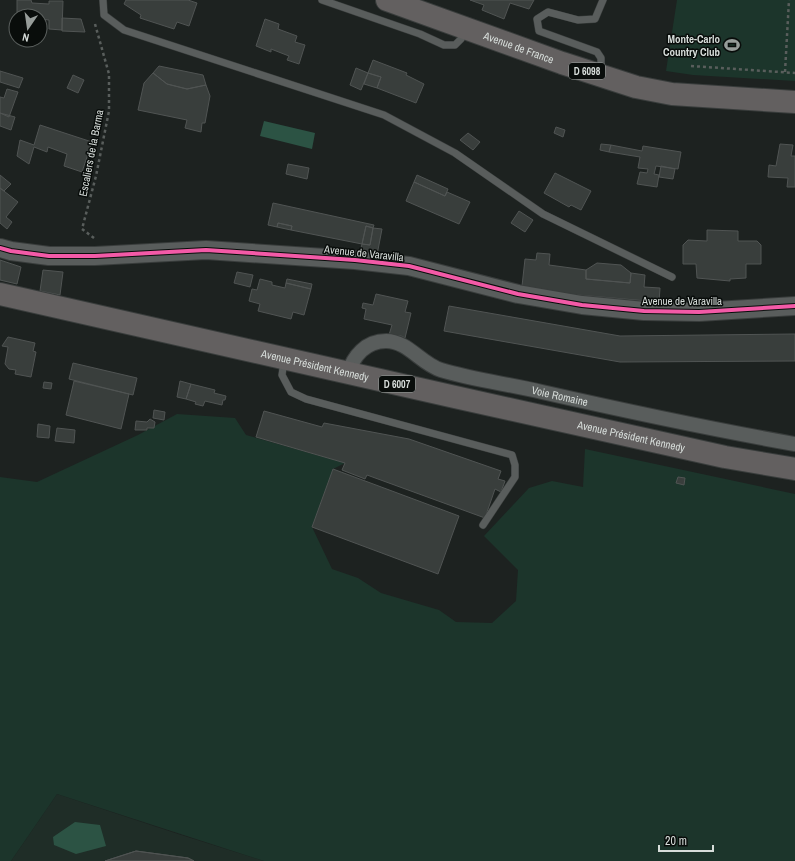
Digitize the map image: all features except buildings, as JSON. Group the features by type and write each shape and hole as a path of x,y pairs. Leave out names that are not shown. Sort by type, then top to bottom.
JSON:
{"main road":[{"name":"Avenue de France","path":"387,0 636,87 672,94 795,102"},
{"name":"Avenue Président Kennedy","path":"0,294 284,358 348,374 725,457 795,469"}],"street":[{"name":"Avenue de Varavilla","path":"0,248 49,256 95,256 206,250 355,260 409,266 518,294 582,305 644,311 699,312 795,306"},
{"name":"Voie Romaine","path":"348,374 351,362 357,353 370,344 385,341 396,342 440,370 598,405 795,444"}],"lane":[{"path":"103,0 104,15 124,30 384,115 455,153 543,214 672,276"},
{"path":"322,0 420,34 444,45 455,45 461,39 466,28"},
{"path":"601,76 601,58 597,52 539,31 537,18 548,12 578,20 595,19 603,0"},
{"path":"284,358 282,375 291,392 306,399 512,455 515,465 515,477 484,525"}],"path":[{"path":"785,72 789,0"},
{"path":"691,66 795,73"}],"shaded area":[{"name":"Monte-Carlo Country Club","path":"677,0 795,0 795,81 693,75 666,71"},
{"path":"264,121 315,133 312,149 260,136"},
{"path":"177,414 235,418 246,435 345,463 333,469 312,527 332,569 358,578 381,593 439,610 456,622 492,623 516,601 518,570 484,536 529,488 552,481 583,487 585,449 795,494 795,861 264,861 57,794 11,861 0,861 0,477 37,482 138,435"},
{"path":"57,794 178,834 264,861 11,861"},
{"path":"75,822 100,825 106,846 76,854 54,845 53,837"}],"cycle path":[{"path":"0,248 49,256 95,256 206,250 355,260 409,266 518,294 582,305 644,311 699,312 795,306"}],"place":[{"name":"Monte-Carlo Country Club","path":"732,45"}]}
